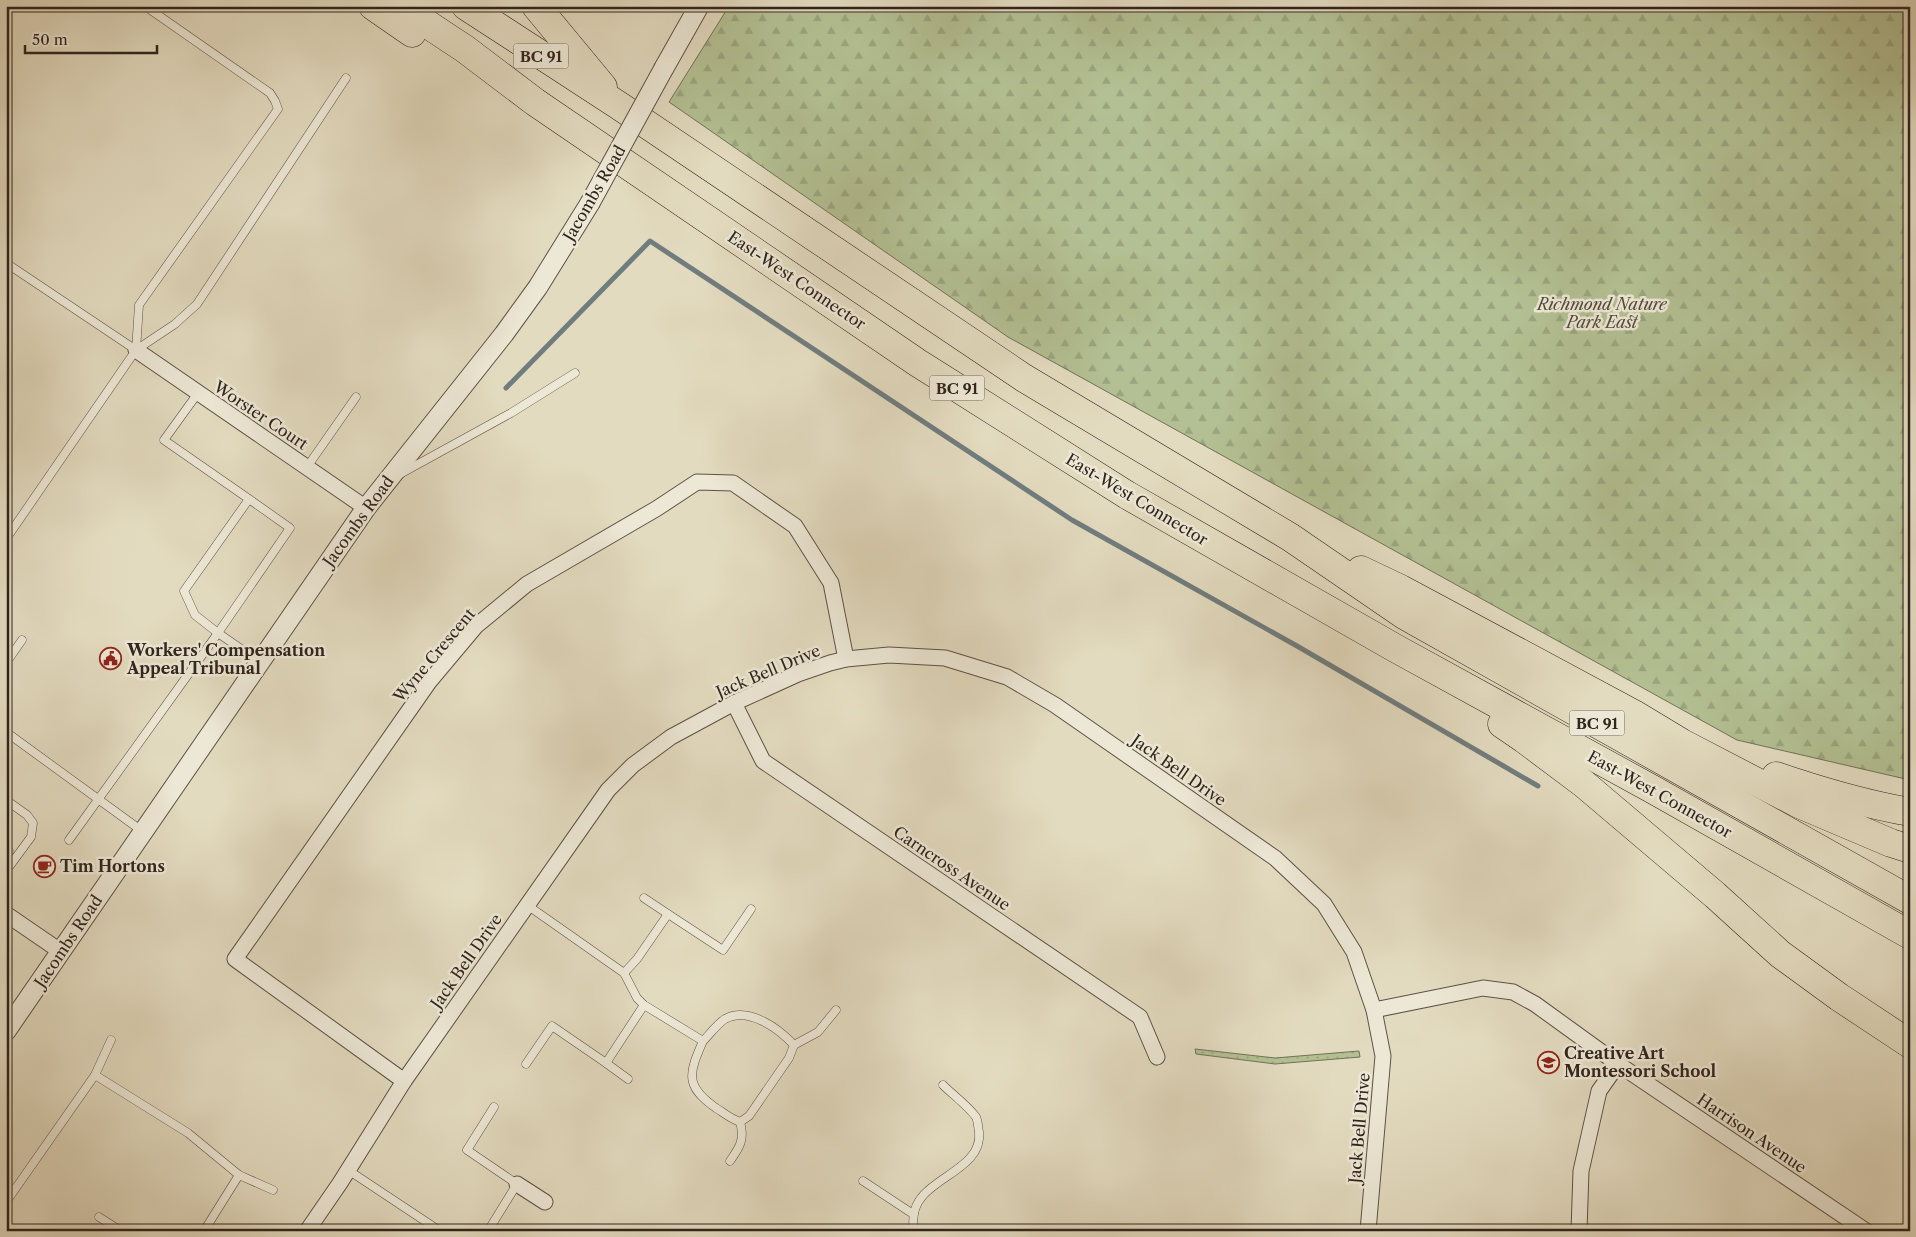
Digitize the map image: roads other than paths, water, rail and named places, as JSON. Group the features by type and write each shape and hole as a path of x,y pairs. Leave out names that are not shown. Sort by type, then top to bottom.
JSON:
{"highway":[{"path":"373,6 469,71 535,102"},
{"name":"East-West Connector","path":"400,6 465,49 535,102 918,363 1127,495 1395,648 1652,789 1910,935"},
{"name":"East-West Connector","path":"466,6 618,105 1024,378 1290,538 1404,615 1910,900"},
{"path":"536,6 618,105"},
{"path":"1290,538 1401,589 1634,714 1682,743 1799,804 1891,843 1910,849"},
{"path":"1395,648 1447,688 1524,739 1584,784 1715,895 1780,954 1839,997 1910,1044"},
{"path":"1682,743 1808,787 1886,808 1910,812"}],"street":[{"name":"Jacombs Road","path":"6,1031 366,508 504,334 538,287 590,203 699,6"},
{"name":"Worster Court","path":"136,350 366,508"},
{"name":"Wyne Crescent","path":"404,1081 235,959 429,682 476,626 528,584 656,509 696,482 733,483 796,526 831,583 846,659"},
{"name":"Jack Bell Drive","path":"307,1231 404,1081 527,905 608,790 633,765 671,737 734,702 798,674 846,659 889,655 945,658 1008,677 1056,705 1275,858 1324,904 1354,952 1374,1010 1383,1056 1368,1231"},
{"name":"Carncross Avenue","path":"734,702 763,761 1140,1017 1157,1057"},
{"path":"6,914 60,951"},
{"name":"Harrison Avenue","path":"1374,1010 1483,988 1513,992 1535,1004 1618,1064 1866,1231"},
{"path":"1579,1231 1581,1171 1599,1091 1618,1064"},
{"path":"517,1184 546,1202"}],"lane":[{"path":"136,350 139,306 278,109 276,101 270,93 145,6"},
{"path":"6,539 136,350 175,324 197,304 346,78"},
{"path":"6,263 136,350"},
{"path":"386,482 511,413 575,373"},
{"path":"69,840 290,528 164,440 198,393"},
{"path":"307,468 356,398"},
{"path":"249,499 184,591 195,615 260,662"},
{"path":"6,663 22,640"},
{"path":"6,732 143,832"},
{"path":"6,800 27,814 33,822 31,837 6,871"},
{"path":"644,898 723,950 751,909"},
{"path":"527,905 624,973 637,998 644,1005 703,1041"},
{"path":"624,973 637,959 668,914"},
{"path":"606,1063 644,1005"},
{"path":"740,1122 749,1116 789,1058 794,1046 818,1032 836,1010"},
{"path":"740,1122 707,1102 694,1085 692,1066 703,1041 725,1019 735,1015 748,1016 760,1020 779,1031 794,1046"},
{"path":"526,1064 552,1026 628,1079"},
{"path":"6,1202 95,1075 111,1040"},
{"path":"95,1075 188,1133 239,1175 273,1190"},
{"path":"913,1231 913,1214 921,1198 940,1180 956,1172 969,1159 980,1141 977,1119 943,1085"},
{"path":"488,1231 517,1184 467,1150 494,1107"},
{"path":"730,1161 742,1141 740,1122"},
{"path":"348,1170 440,1231"},
{"path":"204,1231 239,1175"},
{"path":"863,1182 913,1214"},
{"path":"99,1217 121,1231"}],"waterway":[{"path":"506,388 650,241 1072,520 1297,646 1538,786"}],"place":[{"name":"Workers' Compensation Appeal Tribunal","path":"111,659"},
{"name":"Tim Hortons","path":"44,866"},
{"name":"Creative Art Montessori School","path":"1548,1062"}],"park label":[{"name":"Richmond Nature Park East","path":"1602,313"}]}
